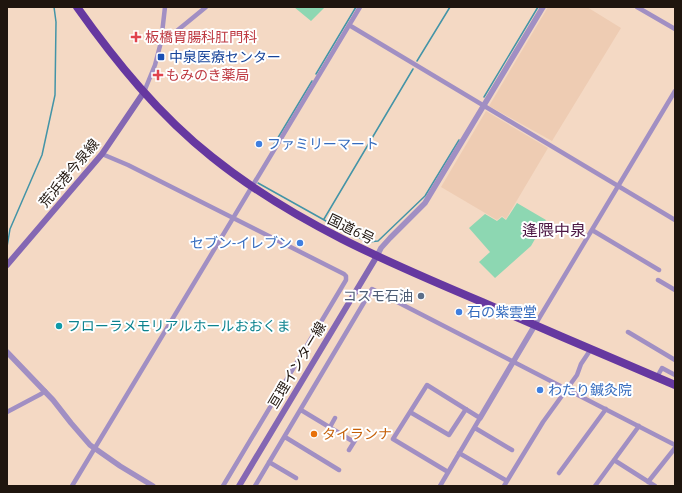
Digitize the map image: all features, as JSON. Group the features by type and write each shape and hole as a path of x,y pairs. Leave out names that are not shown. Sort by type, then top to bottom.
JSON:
{"highway":[{"name":"国道6号","path":"77,7 113,56 144,92 175,124 206,151 284,208 348,243 432,281 675,385"}],"main road":[{"name":"荒浜港今泉線","path":"7,265 102,154 144,92"},
{"name":"亘理インター線","path":"239,486 377,256"}],"street":[{"path":"144,92 155,65 161,42 166,7"},
{"path":"161,42 206,7"},
{"path":"72,486 360,7"},
{"path":"377,256 385,243 424,204 543,7"},
{"path":"637,7 675,29"},
{"path":"349,25 675,220"},
{"path":"440,486 675,91"},
{"path":"102,154 128,165 346,276 346,280 223,486"},
{"path":"592,230 659,270"},
{"path":"658,280 675,290"},
{"path":"255,486 372,289 675,446 648,482"},
{"path":"628,332 675,360"},
{"path":"504,486 543,422 577,375 581,364 591,349"},
{"path":"7,352 45,391 81,435 95,449 153,486"},
{"path":"657,378 662,368 675,374"},
{"path":"448,472 393,439 426,385 480,418"},
{"path":"7,412 45,391"},
{"path":"410,412 449,435 466,409"},
{"path":"559,473 606,409"},
{"path":"301,410 354,442"},
{"path":"330,427 335,418"},
{"path":"604,486 597,484 639,426"},
{"path":"475,428 512,450"},
{"path":"349,450 359,434"},
{"path":"285,437 339,470"},
{"path":"459,453 507,481"},
{"path":"614,460 655,486"},
{"path":"270,462 296,478"}],"shaded area":[{"path":"548,7 587,7 621,28 552,141 489,106"},
{"path":"486,111 548,148 506,219 502,216 497,220 441,187"}],"green space":[{"path":"294,7 325,7 311,21"},
{"path":"517,203 546,220 531,246 495,278 479,262 490,252 469,228 485,214 497,221 502,217 506,220"}],"waterway":[{"path":"7,247 10,229 42,155 55,95 56,22 54,7"},
{"path":"316,74 356,7"},
{"path":"417,61 450,7"},
{"path":"484,97 538,7"},
{"path":"324,219 413,69"},
{"path":"273,146 312,81"},
{"path":"258,183 326,221 368,242 378,241 425,196 459,140"}],"place":[{"name":"板橋胃腸科肛門科","path":"136,37"},
{"name":"中泉医療センター","path":"161,57"},
{"name":"もみのき薬局","path":"158,75"},
{"name":"ファミリーマート","path":"259,144"},
{"name":"セブン-イレブン","path":"300,243"},
{"name":"コスモ石油","path":"421,296"},
{"name":"石の紫雲堂","path":"459,312"},
{"name":"フローラメモリアルホールおおくま","path":"59,326"},
{"name":"わたり鍼灸院","path":"540,390"},
{"name":"タイランナ","path":"314,434"}],"district":[{"name":"逢隈中泉","path":"554,230"}]}
